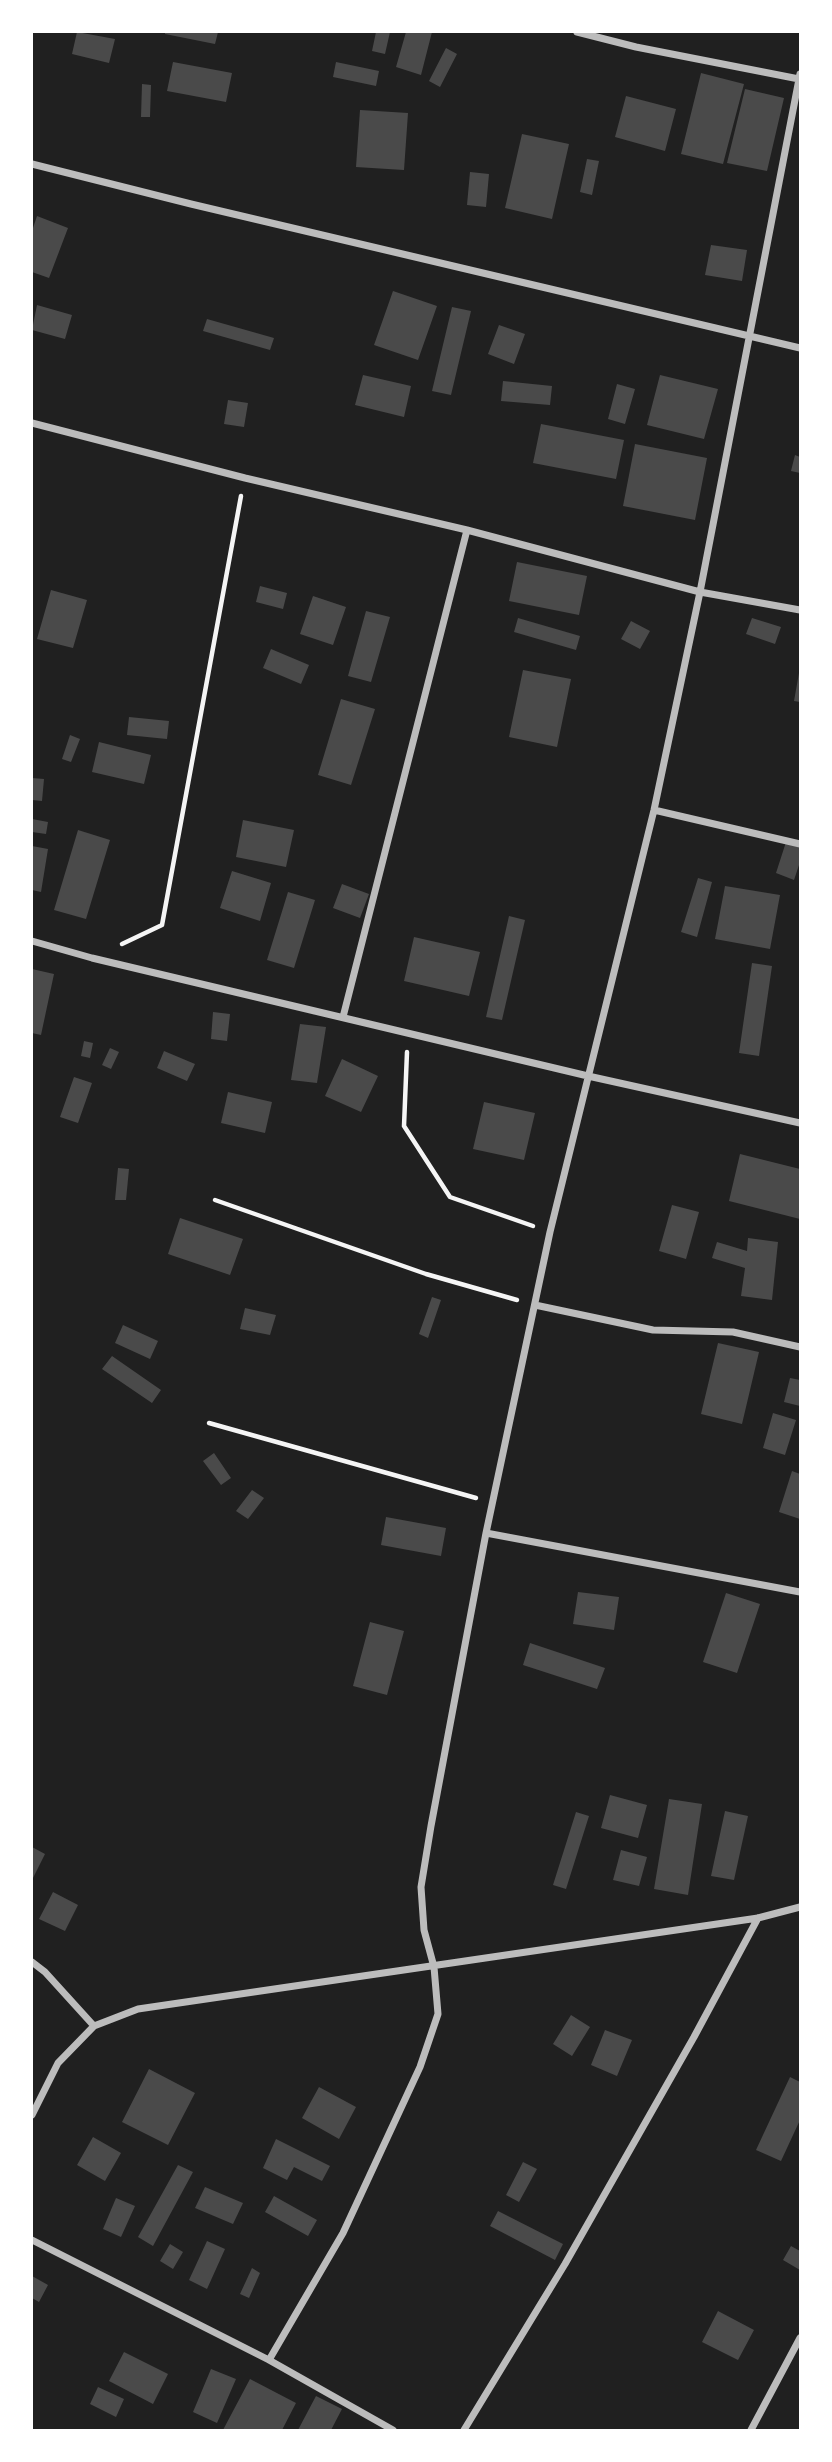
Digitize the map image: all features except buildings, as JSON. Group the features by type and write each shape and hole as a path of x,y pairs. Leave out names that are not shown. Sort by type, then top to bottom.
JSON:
{"street":[{"path":"269,2360 343,2233 420,2067 438,2014 434,1967 424,1930 421,1887 486,1533 550,1232 654,810 700,592 800,77 636,47 577,32"},
{"path":"32,164 800,348"},
{"path":"32,424 467,530 700,592 800,610"},
{"path":"343,1017 467,530"},
{"path":"654,810 800,844"},
{"path":"32,941 92,958 588,1076 800,1123"},
{"path":"535,1305 653,1331 733,1332 800,1347"},
{"path":"486,1533 800,1592"},
{"path":"32,2115 58,2063 94,2026 138,2009 758,1918 800,1907"},
{"path":"464,2431 565,2264 758,1918"},
{"path":"32,1962 45,1972 94,2026"},
{"path":"32,2240 269,2360 393,2431"},
{"path":"751,2431 800,2338"}],"path":[{"path":"92,958 162,925 245,478"},
{"path":"408,1033 404,1126 450,1197 550,1232"},
{"path":"215,1200 426,1274 535,1305"},
{"path":"209,1423 493,1503"}],"shaded area":[{"path":"32,32 800,32 800,2430 32,2430"}]}
